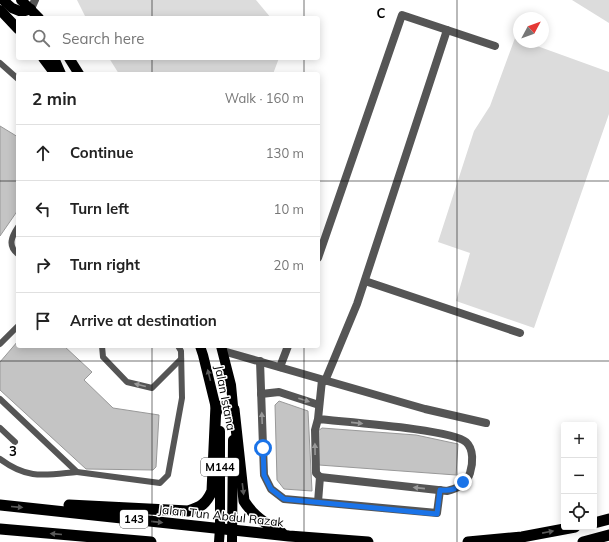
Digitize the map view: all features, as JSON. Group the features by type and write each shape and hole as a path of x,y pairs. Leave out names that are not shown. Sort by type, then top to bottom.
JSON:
{"highway":[{"path":"35,508 65,505 188,511 197,508 207,501 212,491 216,405"},
{"path":"234,409 244,501 252,513 266,524 289,536"},
{"name":"Jalan Tun Abdul Razak","path":"0,505 289,536 368,542"},
{"path":"597,522 609,519"},
{"name":"143","path":"0,529 150,542"},
{"path":"468,542 522,537 561,530"},
{"path":"583,542 609,535"}],"main road":[{"path":"3,0 12,8 22,12 32,9"},
{"path":"21,0 32,9"},
{"path":"0,10 16,27"},
{"path":"44,60 53,72"},
{"path":"55,60 60,72"},
{"path":"70,60 78,72"},
{"name":"Jalan Istana","path":"201,348 204,355 216,405 220,429 220,528"},
{"name":"Jalan Istana","path":"222,349 231,384 234,409 233,529"},
{"name":"M144","path":"219,542 220,528"},
{"name":"M144","path":"232,542 233,529"}],"street":[{"path":"320,252 402,15 495,46"},
{"path":"318,419 430,431 459,438 466,442 471,448 473,466 469,476 458,489 447,491 320,477 316,473 315,430 318,419 323,380 357,304 447,30"},
{"path":"364,281 520,333"},
{"path":"280,367 287,348"},
{"path":"222,349 425,409 486,423"},
{"path":"260,361 264,475 271,489 284,499 437,514 440,490"},
{"path":"261,394 279,392 319,405"},
{"path":"318,502 320,477"}],"lane":[{"path":"0,63 16,77"},
{"path":"16,231 11,240 11,246 13,251 16,253"},
{"path":"0,344 16,328"},
{"path":"102,348 103,357 127,382 152,388 181,359"},
{"path":"0,459 16,470 37,476 77,472 160,483 168,475 182,398 181,351 179,348"},
{"path":"0,399 77,472"},
{"path":"0,428 15,442"}],"shaded area":[{"path":"77,0 256,0 269,16 85,16"},
{"path":"572,0 609,0 609,23"},
{"path":"513,43 513,48 543,48 609,72 609,114 534,328 456,301 470,253 438,242 474,131 490,106"},
{"path":"110,60 278,60 274,72 118,72"}],"building":[{"path":"0,126 16,136 16,213 0,236"},
{"path":"16,343 16,348 66,348 92,372 84,380 113,408 159,415 156,467 153,470 86,469 0,390 0,362"},
{"path":"279,401 308,411 312,491 284,489 277,480 275,405"},
{"path":"322,428 416,435 458,444 456,475 319,465 318,431"}],"route":[{"path":"263,448 264,475 271,489 284,499 437,514 440,490 447,491 458,489 463,482"}]}
